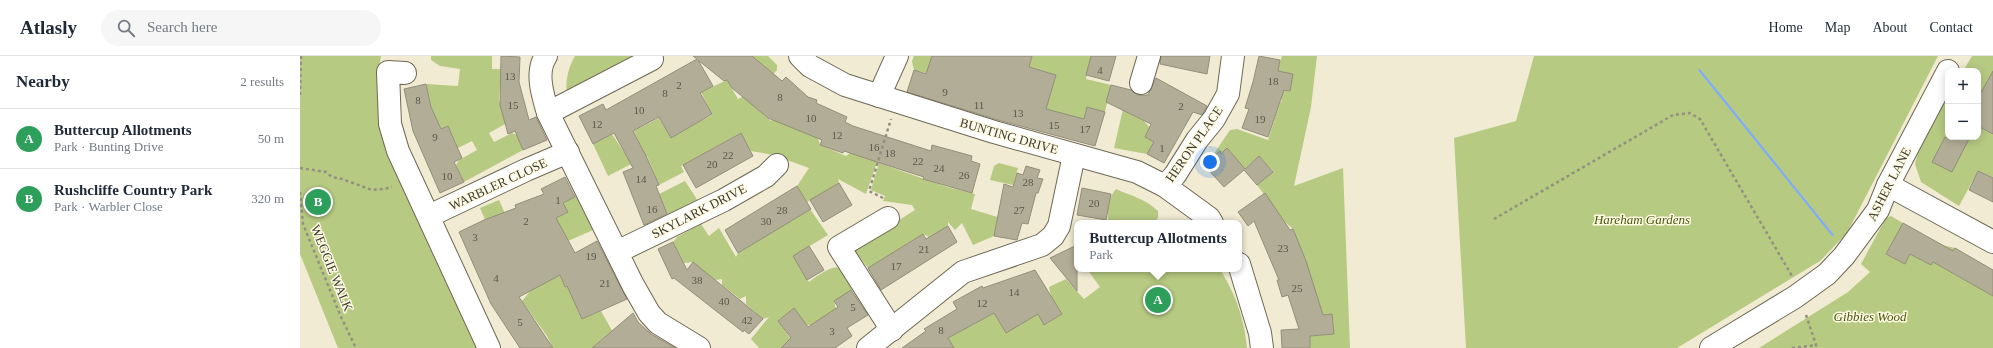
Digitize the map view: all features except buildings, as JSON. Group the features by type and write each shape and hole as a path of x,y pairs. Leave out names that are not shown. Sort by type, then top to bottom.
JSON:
{"street":[{"path":"546,56 542,62 541,88 548,114 617,252 649,313 658,323 699,348"},
{"name":"BUNTING DRIVE","path":"800,56 810,66 844,86 994,132 1137,172 1165,186 1210,220"},
{"path":"888,99 897,56"},
{"path":"1141,83 1149,56"},
{"name":"HERON PLACE","path":"1165,186 1175,175 1197,140 1214,119 1228,94 1234,56"},
{"name":"ASHER LANE","path":"1950,68 1956,56"},
{"path":"548,114 652,59"},
{"path":"405,73 388,72 390,124 398,152 489,348"},
{"name":"ASHER LANE","path":"1711,348 1798,295 1827,274 1854,245 1878,210 1888,185 1945,77"},
{"name":"WARBLER CLOSE","path":"433,225 526,170 568,152"},
{"path":"868,348 963,272 1042,244 1053,236 1059,226 1074,155"},
{"name":"SKYLARK DRIVE","path":"617,252 724,200 766,176 777,165"},
{"path":"1888,185 1993,242"},
{"path":"886,208 839,247 892,330"},
{"path":"1241,272 1260,332 1262,348"}],"path":[{"path":"300,95 301,56"},
{"path":"886,208 869,191 888,99"},
{"path":"1494,219 1673,115 1690,114 1700,119 1798,295 1807,317 1816,347 1792,348"},
{"path":"300,168 326,172 332,177 372,190 384,189 411,180"},
{"name":"WEGGIE WALK","path":"300,192 304,224 340,317 356,348"}],"green space":[{"path":"300,56 381,56 379,68 379,92 386,153 479,348 338,348 300,254"},
{"path":"431,56 492,56 492,69 501,69 499,100 507,123 489,133 494,142 512,133 517,135 523,150 464,182 456,165 459,160 477,150 472,141 454,150 456,143 448,126 441,129 432,110 426,84 458,86 460,69 440,66 431,60"},
{"path":"575,56 635,56 567,95 566,85 568,75"},
{"path":"753,56 768,56 777,65 777,70 756,93 757,109 771,121 783,106 818,138 820,145 846,156 850,153 877,162 866,194 838,179 839,183 807,202 797,186 809,168 773,155 751,151 740,133 681,166 684,172 659,185 647,156 608,176 593,144 612,134 629,160 644,152 634,131 659,118 671,138 680,133 691,96 703,120 712,115 701,92 727,80 738,99 754,91 744,61"},
{"path":"914,56 1006,56 1030,64 1032,56 1091,56 1086,79 1111,85 1105,112 1087,107 1084,119 1045,109 1056,75 1039,70 1033,89 929,74 914,70 912,61"},
{"path":"1282,56 1317,56 1311,107 1294,186 1343,168 1350,348 1310,348 1310,336 1334,334 1332,314 1312,316 1305,261 1293,229 1285,222 1257,185 1273,171 1259,156 1244,169 1227,148 1221,154 1220,152 1209,161 1230,130 1237,129 1268,140 1280,103 1282,101 1278,91 1277,79 1278,67"},
{"name":"Hareham Gardens","path":"1534,56 1938,56 1847,233 1820,261 1677,348 1466,348 1454,138 1516,121"},
{"path":"1972,56 1993,56 1993,85 1981,95 1981,68 1965,68"},
{"path":"1134,96 1126,112 1144,121 1150,128 1145,137 1154,142 1147,154 1114,148 1123,109"},
{"path":"1945,101 1945,137 1933,162 1952,171 1968,140 1981,140 1981,128 1993,134 1993,178 1978,171 1959,206 1921,182 1915,164 1920,144"},
{"path":"879,163 947,187 975,194 971,209 1004,219 997,221 994,236 973,245 962,223 955,230 948,222 948,226 929,237 923,234 868,268 853,249 915,210 912,205 883,201 885,196 871,190"},
{"path":"999,163 1018,168 1013,185 990,180 994,166"},
{"path":"685,181 698,201 668,216 659,194"},
{"path":"1116,189 1148,203 1158,211 1158,218 1156,220 1108,220 1109,203"},
{"path":"576,196 593,230 568,241 556,218 568,212 563,203"},
{"path":"499,200 511,227 492,236 480,208"},
{"path":"810,209 828,235 793,256 809,282 829,269 838,268 845,273 853,289 834,301 837,313 811,325 806,325 794,308 778,321 796,347 787,348 784,345 781,348 759,348 751,339 769,317 763,319 746,304 746,296 740,299 722,285 722,279 715,280 693,262 684,263 673,242 677,237 701,224 709,236 719,228 736,257 738,253"},
{"name":"Gibbies Wood","path":"1891,216 1903,223 1886,254 1905,264 1910,254 1931,265 1942,245 1955,248 1943,268 1993,296 1993,348 1759,348 1848,292 1870,272 1861,264 1886,218"},
{"path":"506,253 579,268 560,276 565,287 584,278 577,309 582,319 601,311 614,334 608,334 595,345 597,348 553,348 547,336 522,301 531,290"},
{"path":"1089,272 1222,272 1231,288 1241,316 1247,348 950,348 948,338 994,313 1006,333 1016,327 1005,310 1034,307 1045,325 1062,314 1051,297 1049,287 1066,279 1084,299 1100,287"}],"water":[{"path":"1700,69 1834,235 1832,236 1698,70"}],"place":[{"name":"Rushcliffe Country Park","path":"318,202"},
{"name":"Buttercup Allotments","path":"1158,300"}]}
